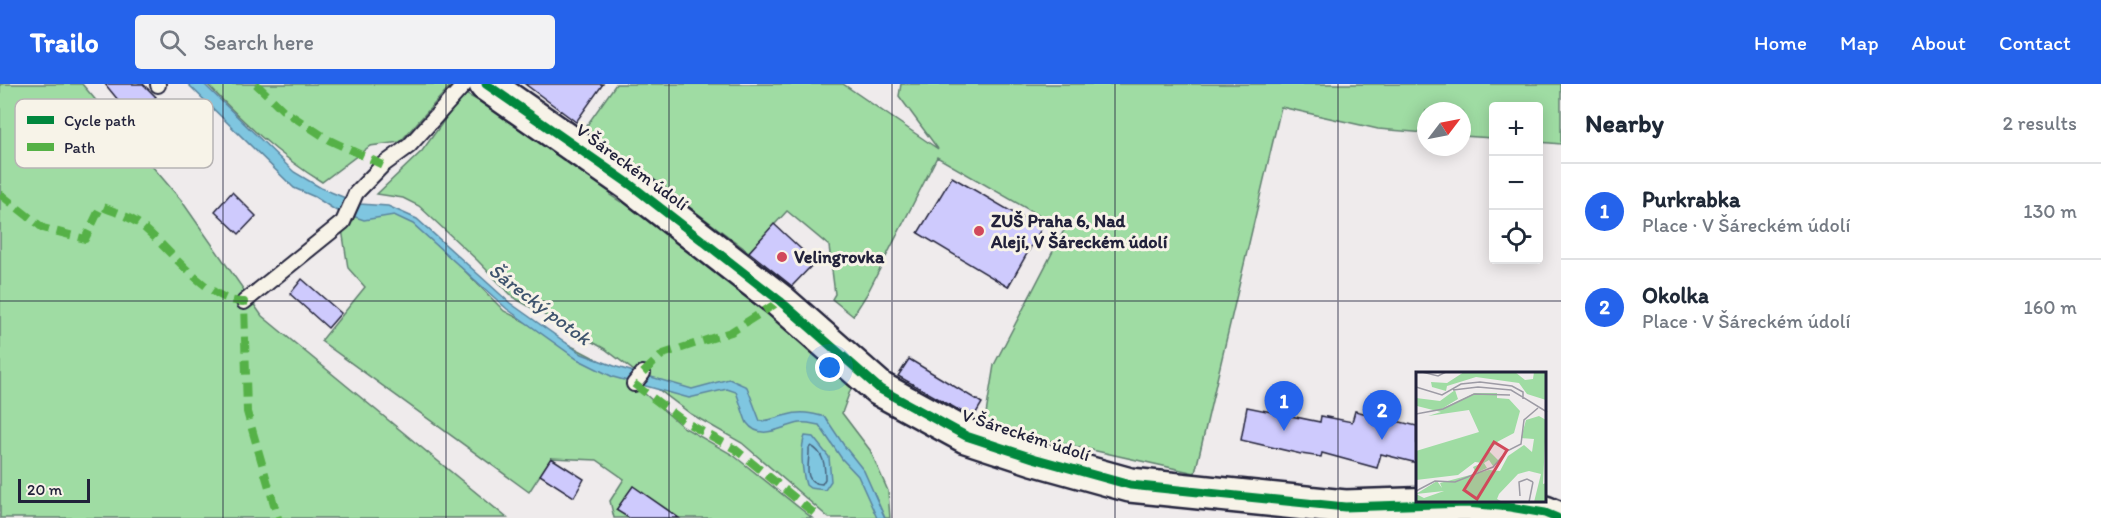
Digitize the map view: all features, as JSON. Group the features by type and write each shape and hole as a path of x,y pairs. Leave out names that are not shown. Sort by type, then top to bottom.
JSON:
{"street":[{"name":"V Šáreckém údolí","path":"486,84 631,185 780,301 880,388 966,436 1033,458 1130,485 1345,507 1467,503 1510,507 1545,513 1557,518"}],"lane":[{"path":"244,302 343,222 357,193 383,165 409,146 465,84"},
{"path":"634,384 643,373"}],"green space":[{"path":"0,84 82,84 95,99 15,99 15,168 154,168 181,200 262,316 507,518 0,518"},
{"path":"207,84 452,84 400,142 370,146 322,182 261,137"},
{"path":"616,84 843,84 938,149 899,96 901,84 1561,84 1561,144 1543,142 1543,102 1489,102 1489,138 1471,137 1471,102 1417,102 1417,132 1378,129 1281,107 1195,473 984,426 994,365 1064,230 937,157 867,294 853,316 832,299 835,294 829,246 787,211 749,252 648,176 591,137 587,125"},
{"path":"464,93 576,154 613,189 610,195 621,202 625,197 854,380 842,413 870,450 888,491 890,518 829,518 742,443 691,414 605,349 514,298 419,206 403,198 377,194 422,151"},
{"path":"358,212 407,216 504,311 598,360 637,387 683,427 733,455 812,518 663,518 668,510 633,486 617,509 629,518 614,518 610,501 624,479 597,460 551,458 529,492 321,341 365,287 348,268 342,229"}],"water":[{"path":"188,84 204,84 294,172 321,188 360,204 388,206 417,219 510,303 582,354 692,389 729,379 747,387 760,421 797,413 825,417 864,471 885,518 877,518 858,476 842,459 819,425 800,423 772,431 759,431 747,423 736,392 727,389 689,398 613,377 577,359 507,309 413,224 394,215 364,220 335,210 315,197 294,188 213,109 213,99 203,99"},
{"path":"805,436 813,437 829,457 831,481 825,490 810,488 806,485 802,460"}],"building":[{"path":"105,84 143,84 156,97 154,99 117,99"},
{"path":"525,84 603,84 576,122"},
{"name":"ZUŠ Praha 6, Nad Alejí, V Šáreckém údolí","path":"952,177 1041,229 1008,287 918,233"},
{"path":"232,192 256,216 239,234 215,211"},
{"name":"Velingrovka","path":"774,224 815,262 792,286 749,252"},
{"path":"302,279 341,313 328,328 290,294"},
{"path":"909,359 982,403 973,418 898,376"},
{"path":"1247,407 1320,422 1321,416 1352,422 1355,411 1416,426 1416,463 1381,454 1377,468 1322,453 1321,457 1301,454 1241,440"},
{"path":"551,458 584,479 574,497 540,475"},
{"path":"633,486 679,518 629,518 616,510"}],"marked path":[{"path":"256,84 283,110 329,140 383,165"},
{"path":"0,194 43,228 85,239 101,206 122,215 142,226 203,284 217,294 244,302 247,412 278,518"},
{"path":"643,373 663,354 731,332 780,301"},
{"path":"634,384 685,422 735,449 820,518"}],"cycle path":[{"path":"486,84 631,185 780,301 880,389 966,436 1033,458 1130,485 1345,507 1467,503 1510,507 1545,513 1557,518"}],"place":[{"name":"ZUŠ Praha 6, Nad Alejí, V Šáreckém údolí","path":"979,231"},
{"name":"Velingrovka","path":"782,257"},
{"name":"Purkrabka","path":"1284,431"},
{"name":"Okolka","path":"1382,440"}],"water label":[{"name":"Šárecký potok","path":"540,304"}]}
